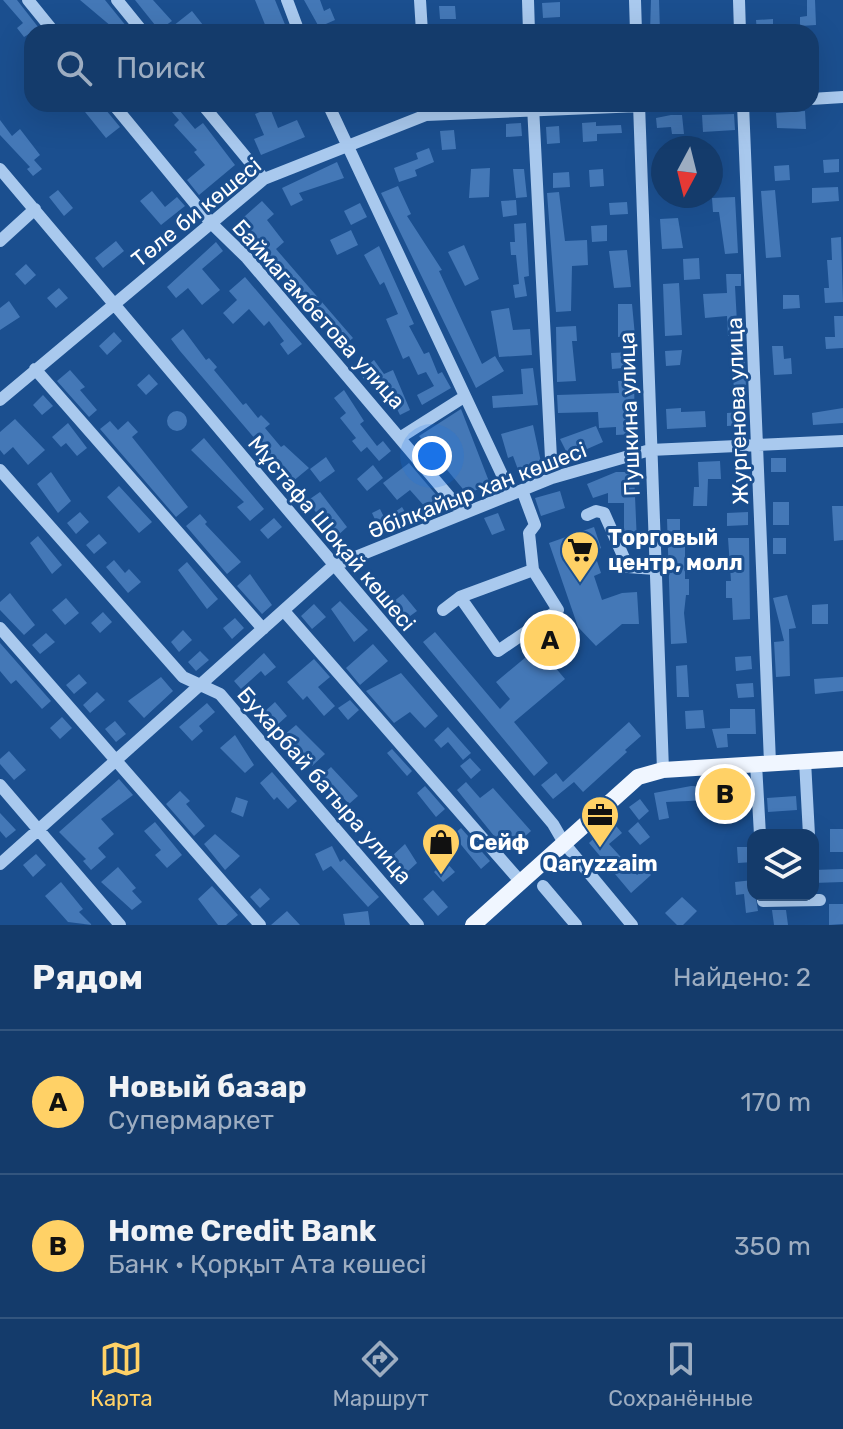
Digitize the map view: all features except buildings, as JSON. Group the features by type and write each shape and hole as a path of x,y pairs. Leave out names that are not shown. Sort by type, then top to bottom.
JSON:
{"main road":[{"path":"473,925 638,777 663,770 843,759"}],"street":[{"path":"28,0 48,24"},
{"path":"117,0 136,24"},
{"path":"287,0 296,24"},
{"path":"420,0 422,24"},
{"path":"528,0 529,24"},
{"path":"635,0 636,24"},
{"path":"739,0 740,24"},
{"path":"819,98 843,97"},
{"name":"Баймагамбетова улица","path":"120,112 211,223 247,258 463,513"},
{"path":"209,112 264,179"},
{"path":"331,112 464,397 535,525 529,533 533,570 558,610 498,651 460,597"},
{"name":"Төле би көшесі","path":"0,400 264,179 418,112"},
{"path":"533,112 552,478"},
{"name":"Пушкина улица","path":"640,112 663,770"},
{"name":"Жургенова улица","path":"743,112 759,445 763,764 760,829"},
{"name":"Мұстафа Шоқай көшесі","path":"0,169 553,824 564,843 632,925"},
{"path":"0,241 35,209"},
{"path":"35,369 263,629"},
{"path":"401,437 464,397"},
{"name":"Әбілқайыр хан көшесі","path":"0,864 333,566 552,478 650,450 843,441"},
{"name":"Бухарбай батыра улица","path":"0,470 183,677 220,694 418,925"},
{"path":"587,515 596,511 604,513 628,567 655,569"},
{"path":"443,610 460,597 533,570"},
{"path":"284,611 520,881"},
{"path":"0,628 260,925"},
{"path":"805,761 809,829"},
{"path":"0,785 120,925"},
{"path":"543,886 576,925"}],"place":[{"name":"Торговый центр, молл","path":"580,584"},
{"name":"Новый базар","path":"550,640"},
{"name":"Home Credit Bank","path":"725,794"},
{"name":"Qaryzzaim","path":"600,849"},
{"name":"Сейф","path":"441,876"}]}
